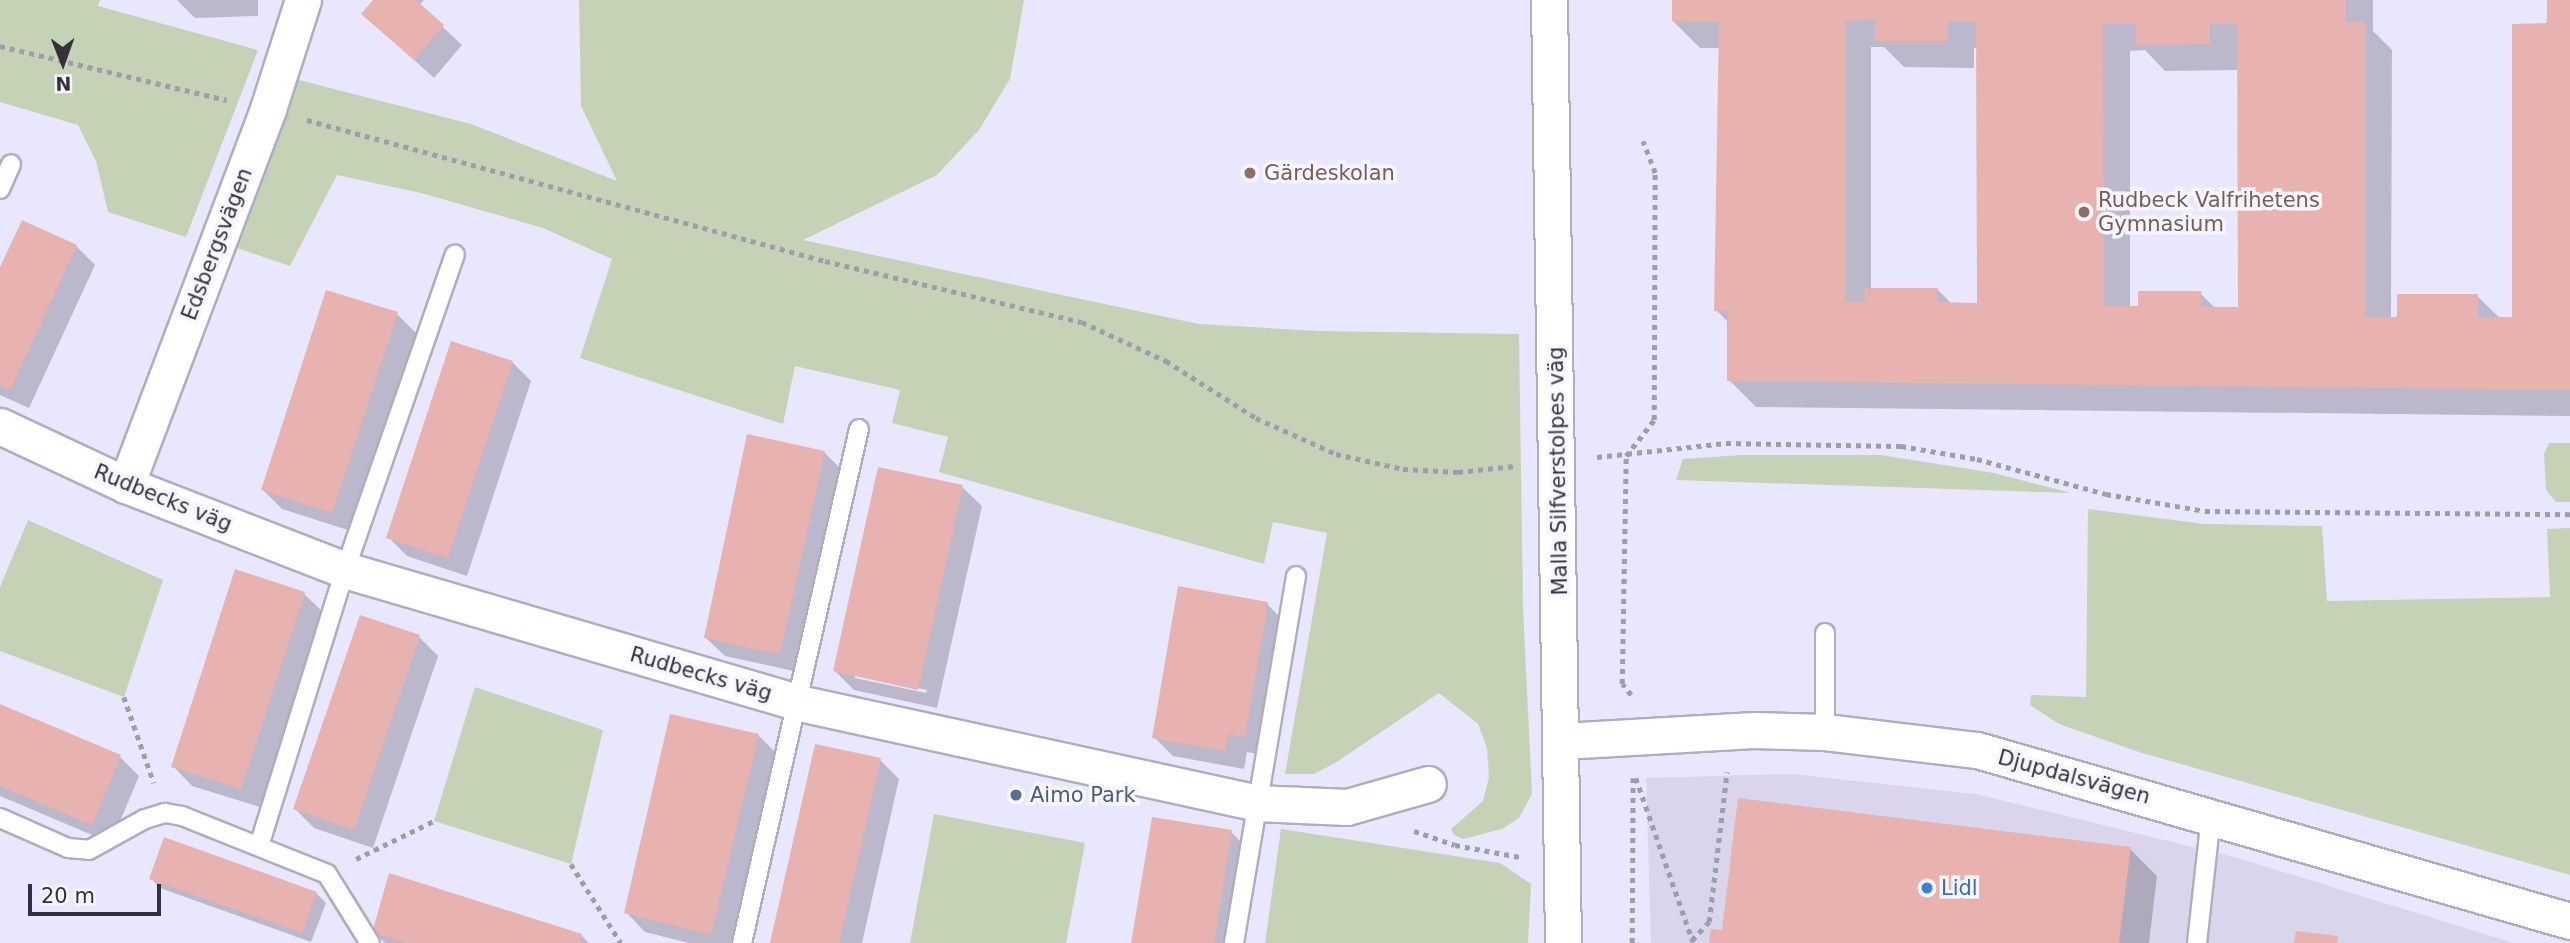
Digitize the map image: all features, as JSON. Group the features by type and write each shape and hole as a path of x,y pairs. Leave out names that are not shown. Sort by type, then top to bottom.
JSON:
{"street":[{"name":"Edsbergsvägen","path":"125,485 268,109 303,0"},
{"name":"Malla Silfverstolpes väg","path":"1549,0 1558,461 1563,943"},
{"name":"Rudbecks väg","path":"0,426 125,485 345,570 799,703 1256,803 1347,807 1428,784"},
{"name":"Djupdalsvägen","path":"1562,741 1754,730 1825,732 1977,750 2570,921"}],"lane":[{"path":"0,189 11,163"},
{"path":"259,846 345,570 455,255"},
{"path":"741,943 799,703 859,429"},
{"path":"1234,943 1296,576"},
{"path":"1825,633 1825,732"},
{"path":"0,818 68,848 89,850 145,819 164,813 259,846 327,874 370,943"},
{"path":"2197,943 2211,816"}],"path":[{"path":"0,46 268,109 825,261 1082,322 1166,361 1256,418 1336,454 1403,470 1458,472 1626,456 1726,443 1901,446 1977,459 2106,494 2205,510 2570,514"},
{"path":"1637,701 1622,684 1626,456 1654,421 1655,173 1643,141"},
{"path":"124,697 164,813"},
{"path":"1693,942 1709,922 1728,764"},
{"path":"1632,943 1633,770 1693,942"},
{"path":"327,874 434,821"},
{"path":"1407,828 1455,845 1525,858"},
{"path":"571,864 621,943"}],"shaded area":[{"path":"1791,774 1976,794 2238,858 2514,943 1651,943 1646,778"}],"green space":[{"path":"0,0 100,0 98,6 258,50 186,237 108,212 96,161 78,125 0,102"},
{"path":"579,0 1024,0 1010,79 979,130 937,175 803,240 1199,324 1318,331 1519,334 1523,607 1532,794 1519,818 1502,829 1463,839 1454,835 1451,829 1483,801 1489,777 1487,748 1478,724 1439,693 1335,763 1314,774 1285,774 1327,533 1273,522 1264,564 939,472 948,437 892,423 900,390 795,366 783,424 580,358 612,259 543,228 421,193 337,175 290,266 234,247 295,79 471,124 617,181 581,106"},
{"path":"2549,443 2570,443 2570,502 2556,502 2546,490 2544,454"},
{"path":"1742,455 1881,455 1994,473 2071,493 1676,480 1683,459"},
{"path":"2088,509 2204,524 2322,526 2327,601 2550,597 2547,529 2570,528 2570,875 2139,752 2059,724 2030,705 2031,695 2086,697"},
{"path":"28,520 163,580 124,697 0,651 0,587"},
{"path":"475,687 603,730 571,864 434,821"},
{"path":"934,814 1085,843 1066,943 910,943"},
{"path":"1281,829 1500,863 1531,884 1528,943 1265,943"}],"building":[{"path":"373,0 416,0 444,25 414,60 361,14"},
{"name":"Rudbeck Valfrihetens Gymnasium","path":"1672,0 2346,0 2346,22 2365,21 2365,317 2397,317 2397,294 2478,294 2478,317 2512,317 2512,24 2547,23 2547,0 2570,0 2570,390 1727,381 1727,311 1714,311 1719,22 1672,21","holes":["1875,20 1875,41 1948,41 1948,22 1976,22 1977,303 1937,302 1938,288 1864,288 1865,302 1845,302 1845,21","2103,24 2136,24 2136,45 2210,44 2210,24 2237,24 2238,307 2201,307 2201,291 2138,291 2138,306 2104,306"]},
{"path":"22,220 77,245 10,390 0,386 0,267"},
{"path":"326,290 398,312 332,513 261,490"},
{"path":"451,341 513,361 448,558 386,538"},
{"path":"747,434 825,451 780,654 704,638"},
{"path":"878,467 963,485 918,690 833,671"},
{"path":"235,569 305,592 241,789 171,767"},
{"path":"1178,586 1268,602 1245,737 1228,734 1225,751 1152,738"},
{"path":"360,615 420,635 354,830 293,809"},
{"path":"0,704 121,755 92,825 0,786"},
{"path":"670,714 759,734 711,935 624,913"},
{"path":"815,744 881,758 839,943 770,943"},
{"name":"Lidl","path":"1738,798 2131,847 2119,943 1709,943 1711,929 1722,930"},
{"path":"1152,817 1232,830 1214,943 1131,943"},
{"path":"164,837 317,892 302,933 149,879"},
{"path":"389,873 582,934 579,943 406,943 372,933"},
{"path":"2296,931 2338,936 2337,943 2294,943"}],"place":[{"name":"Gärdeskolan","path":"1250,173"},
{"name":"Rudbeck Valfrihetens Gymnasium","path":"2084,212"},
{"name":"Aimo Park","path":"1016,795"},
{"name":"Lidl","path":"1927,888"}]}
